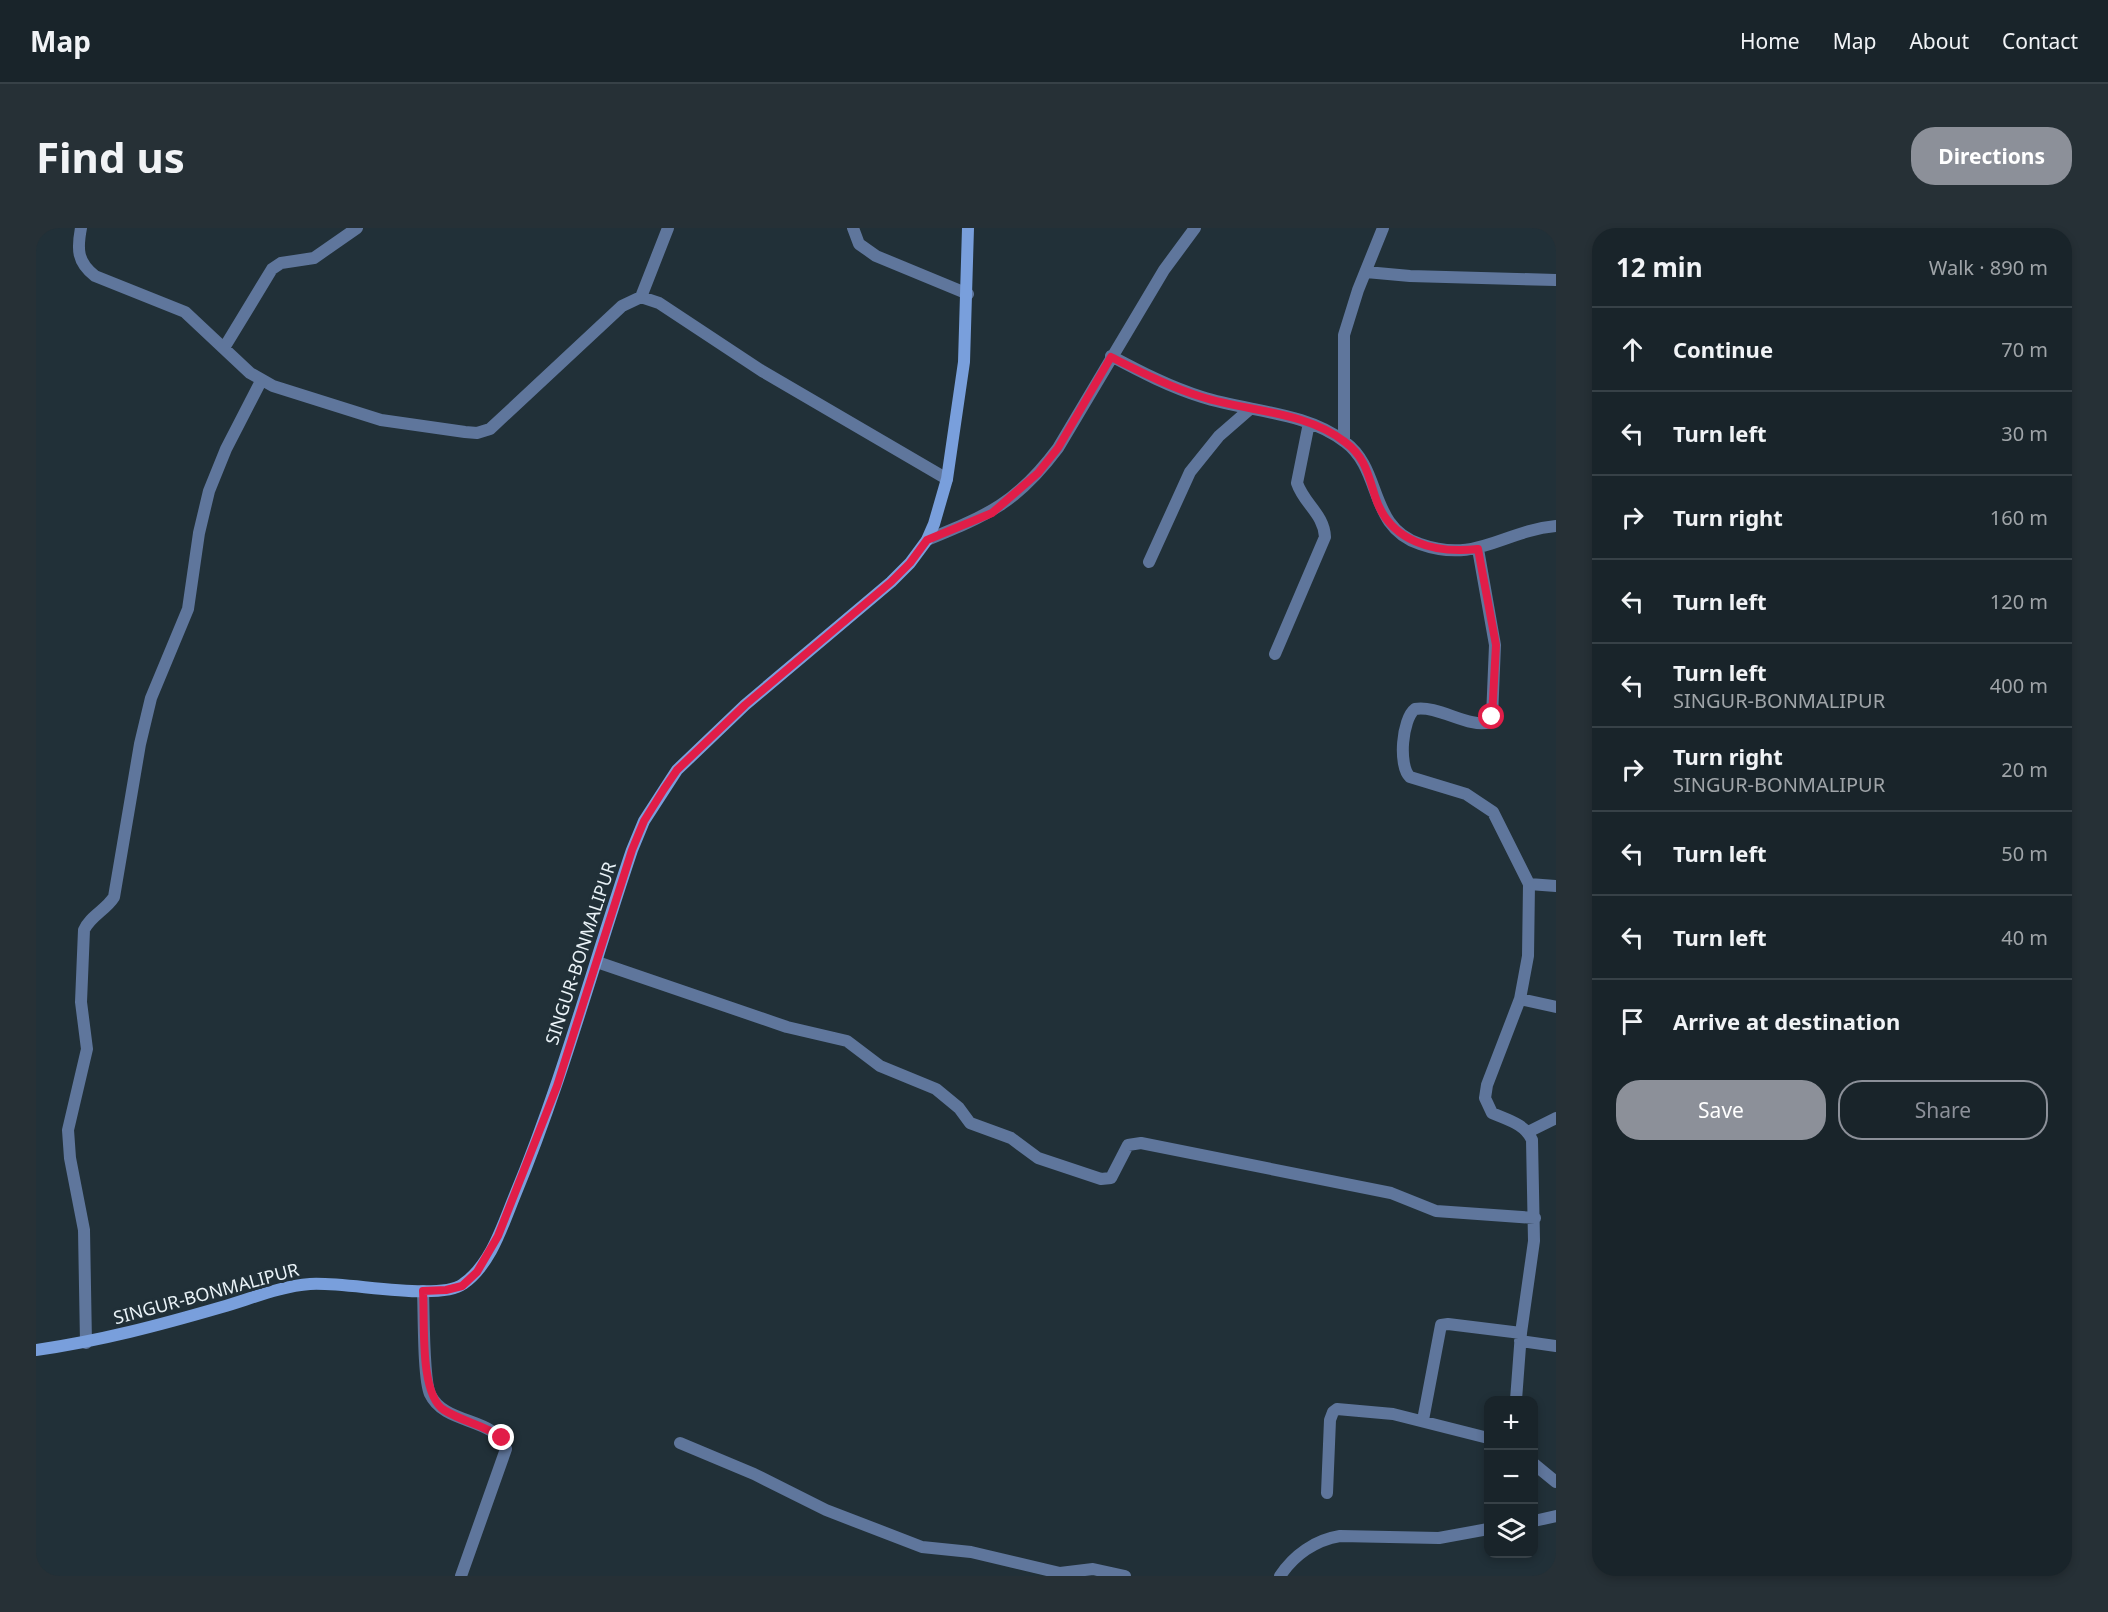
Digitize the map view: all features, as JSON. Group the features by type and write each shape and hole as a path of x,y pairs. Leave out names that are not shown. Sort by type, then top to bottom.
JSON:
{"street":[{"path":"81,228 78,246 84,267 95,276 185,312 261,381 381,420 477,433 499,422 622,306 641,297 668,228"},
{"path":"225,348 272,269 281,263 314,258 357,228"},
{"path":"853,228 859,244 876,256 968,294"},
{"name":"SINGUR-BONMALIPUR","path":"36,1350 86,1343 299,1285 335,1284 423,1291 446,1290 462,1286 477,1272 498,1236 557,1086 632,850 644,821 677,770 745,705 891,582 910,563 927,540 947,479 964,362 968,294 968,228"},
{"path":"927,540 992,513 1038,473 1058,448 1164,270 1195,228"},
{"path":"1344,441 1343,343 1348,321 1383,228"},
{"path":"1366,272 1410,276 1556,280"},
{"path":"641,297 659,303 762,371 947,479"},
{"path":"1111,357 1166,384 1204,398 1309,423 1344,441 1364,462 1379,507 1402,536 1418,544 1441,550 1478,549 1513,534 1556,526"},
{"path":"86,1343 84,1230 70,1158 68,1130 87,1049 81,1002 84,930 86,924 108,906 114,897 140,744 151,698 188,609 199,533 209,491 226,449 261,381"},
{"path":"1149,562 1190,472 1219,436 1250,410"},
{"path":"1275,654 1325,537 1322,521 1300,491 1297,483 1309,423"},
{"path":"1478,549 1496,645 1492,717 1490,722 1480,723 1427,709 1415,709 1408,719 1402,762 1404,772 1410,777 1466,794 1493,812 1529,884 1528,956 1520,999 1486,1085 1485,1098 1492,1113 1528,1132"},
{"path":"1529,884 1556,886"},
{"path":"597,962 788,1027 847,1041 880,1066 936,1089 959,1108 970,1123 1011,1138 1038,1158 1101,1179 1111,1178 1128,1145 1141,1143 1391,1193 1436,1211 1534,1218"},
{"path":"1520,999 1556,1007"},
{"path":"1528,1132 1556,1118"},
{"path":"1516,1396 1520,1337 1532,1268 1534,1165 1528,1132"},
{"path":"423,1291 430,1395 444,1410 492,1430 502,1438 506,1449 461,1576"},
{"path":"1423,1420 1441,1325 1448,1324 1520,1337 1556,1346"},
{"path":"1327,1493 1333,1412 1342,1408 1423,1420 1484,1437"},
{"path":"680,1443 826,1510 922,1547 970,1552 1060,1573 1093,1569 1125,1576"},
{"path":"1538,1468 1556,1482"},
{"path":"1538,1520 1556,1516"},
{"path":"1280,1576 1296,1557 1325,1538 1340,1536 1439,1538 1484,1530"}],"route":[{"path":"502,1438 492,1430 444,1410 430,1395 423,1291 446,1290 462,1286 477,1272 498,1236 557,1086 622,879 644,821 677,770 745,705 891,582 910,563 927,540 992,513 1038,473 1058,448 1111,357 1166,384 1204,398 1309,423 1344,441 1358,453 1364,462 1379,507 1402,536 1418,544 1441,550 1478,549 1487,586 1496,645 1492,717"}]}
